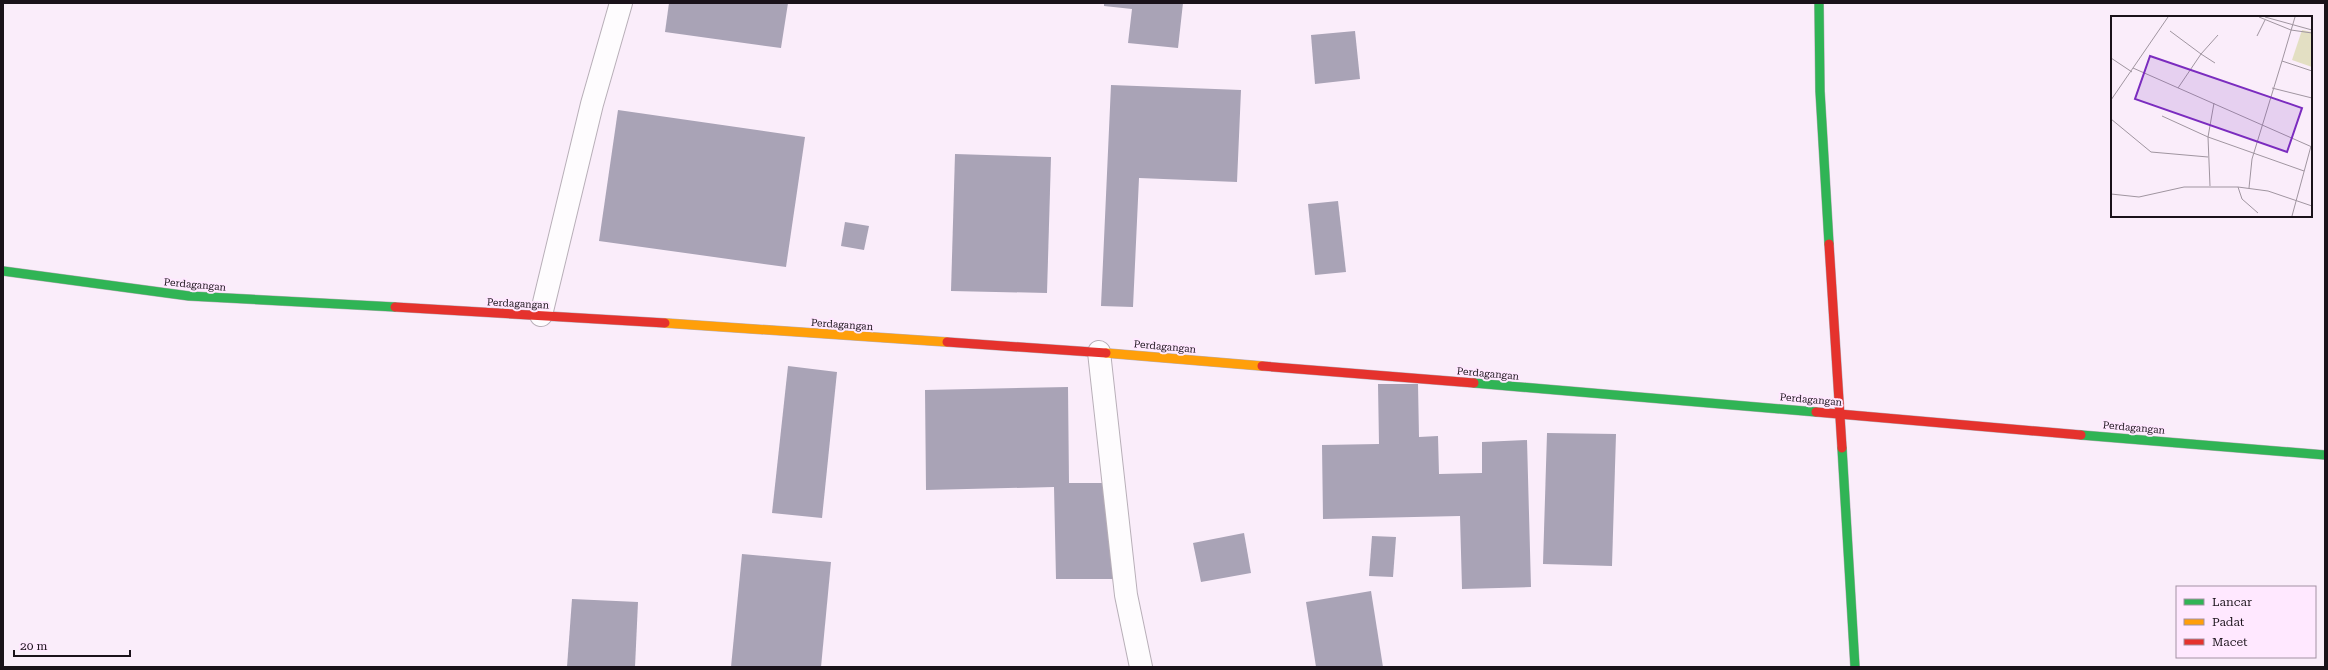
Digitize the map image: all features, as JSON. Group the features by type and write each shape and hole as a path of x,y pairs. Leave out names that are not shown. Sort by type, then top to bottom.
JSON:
{"street":[{"path":"541,315 592,104 621,3"},
{"path":"1819,3 1820,91 1855,667"},
{"name":"Perdagangan","path":"3,271 190,296 541,315 1099,352 1839,412 2325,455"},
{"path":"1099,352 1126,595 1141,667"}],"building":[{"path":"669,3 788,3 781,48 665,32"},
{"path":"1104,3 1183,3 1178,48 1128,43 1132,9 1104,6"},
{"path":"1355,31 1360,79 1315,84 1311,35"},
{"path":"1111,85 1241,90 1237,182 1139,178 1133,307 1101,306"},
{"path":"618,110 805,137 786,267 599,241"},
{"path":"955,154 1051,157 1047,293 951,291"},
{"path":"1338,201 1346,272 1315,275 1308,204"},
{"path":"845,222 869,226 864,250 841,246"},
{"path":"788,366 837,372 822,518 772,513"},
{"path":"1378,384 1418,384 1419,437 1438,436 1439,474 1482,473 1482,442 1527,440 1531,587 1462,589 1460,516 1323,519 1322,445 1379,444"},
{"path":"1068,387 1069,483 1112,483 1114,579 1056,579 1054,487 926,490 925,390"},
{"path":"1547,433 1616,434 1612,566 1543,564"},
{"path":"1244,533 1251,573 1201,582 1193,543"},
{"path":"1372,536 1396,537 1393,577 1369,576"},
{"path":"742,554 831,562 821,667 731,667"},
{"path":"1371,591 1383,667 1316,667 1306,602"},
{"path":"572,599 638,602 635,667 567,667"}],"traffic: fast":[{"path":"1819,3 1820,91 1829,244"},
{"path":"3,271 189,296 395,307"},
{"path":"1474,383 1816,412"},
{"path":"2081,435 2325,455"},
{"path":"1842,448 1855,667"}],"traffic: slow":[{"path":"665,323 947,342"},
{"path":"1106,353 1262,366"}],"traffic: jam":[{"path":"1829,244 1842,448"},
{"path":"395,307 665,323"},
{"path":"947,342 1106,353"},
{"path":"1262,366 1474,383"},
{"path":"1816,412 2081,435"}]}
